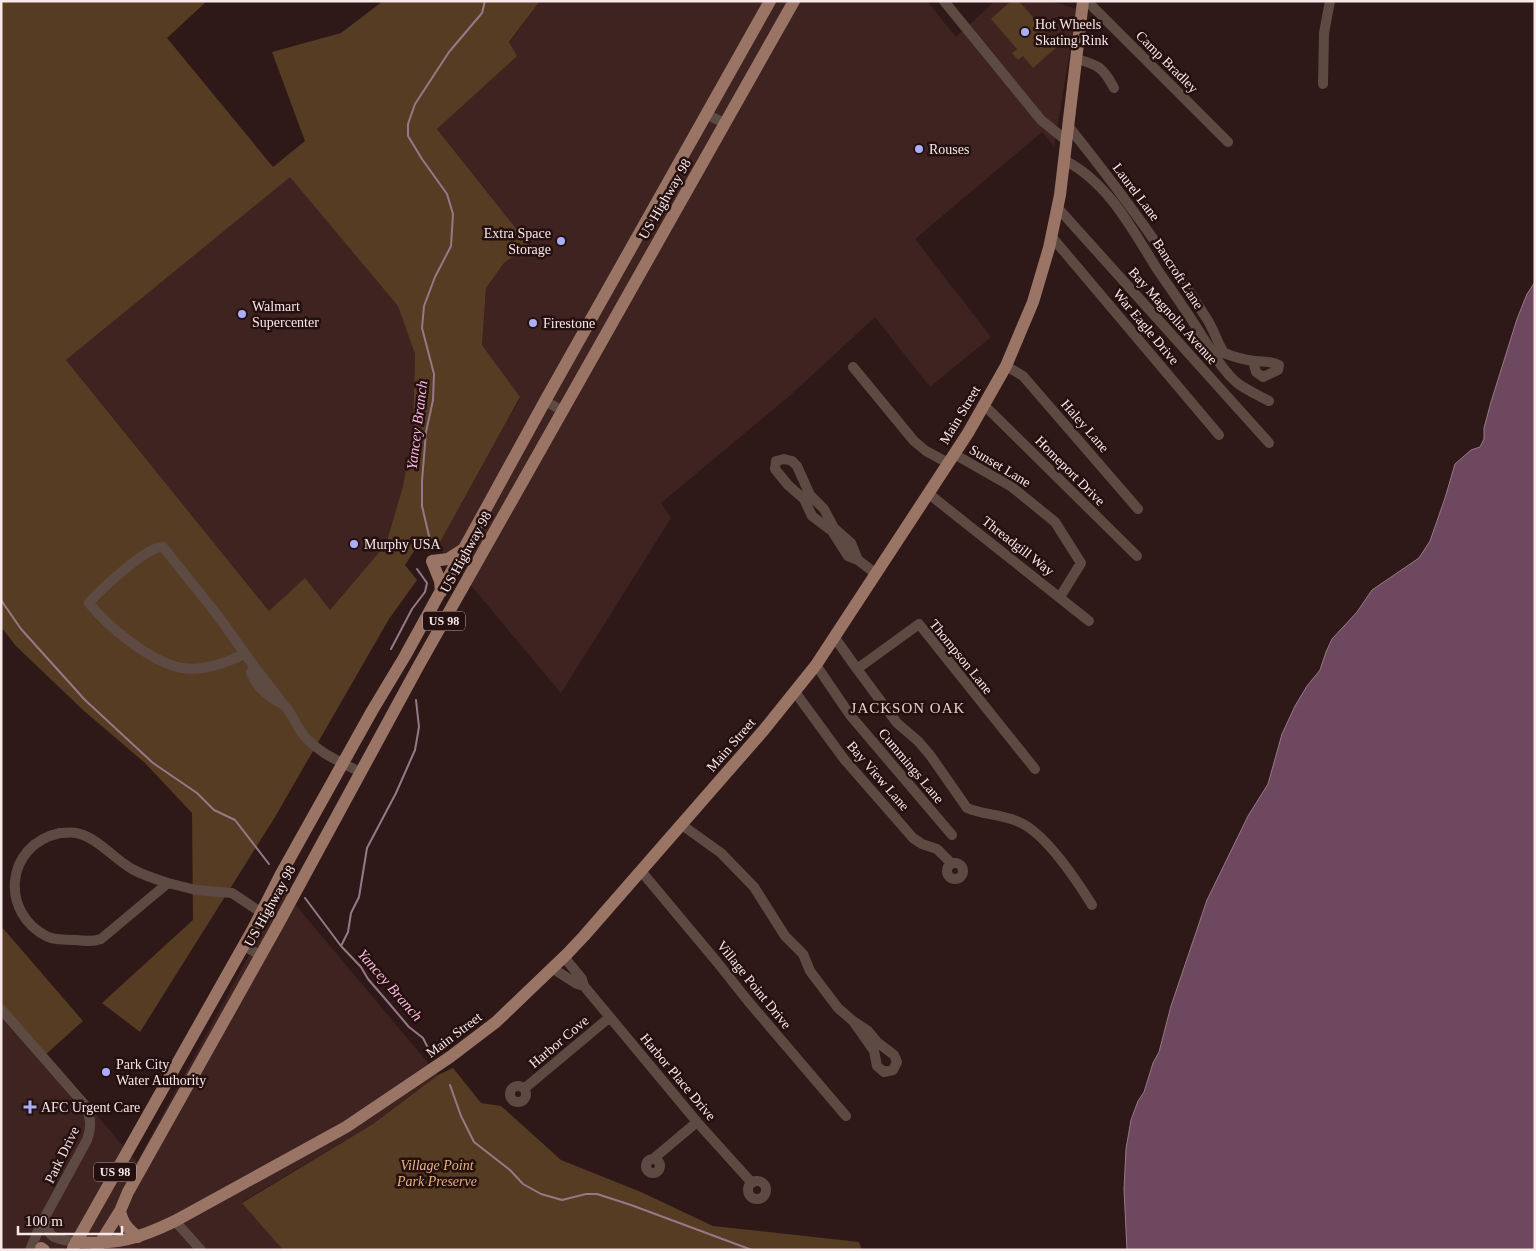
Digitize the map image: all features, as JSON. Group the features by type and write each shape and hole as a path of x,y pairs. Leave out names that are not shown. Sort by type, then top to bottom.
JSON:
{"main road":[{"name":"US Highway 98","path":"74,1246 244,946 281,874 372,711 394,676 545,401 770,1"},
{"path":"774,36 786,1"},
{"name":"US Highway 98","path":"98,1247 120,1211 128,1192 360,772 794,1"},
{"name":"Main Street","path":"74,1246 98,1247 138,1237 175,1221 346,1127 473,1041 496,1022 564,957 682,825 795,692 835,638 875,573 968,433 1006,366 1033,302 1052,236 1069,127 1085,1"},
{"path":"441,592 440,581 432,561 448,559 465,548"},
{"path":"120,1211 122,1222 138,1237"}],"street":[{"path":"944,1 1041,120 1067,141"},
{"name":"Camp Bradley","path":"1085,1 1228,142"},
{"path":"1323,84 1324,34 1330,1"},
{"path":"1077,59 1098,65 1108,76 1114,88"},
{"path":"706,114 724,124"},
{"name":"Laurel Lane","path":"1069,127 1150,235 1209,321 1224,353 1253,361"},
{"name":"Bancroft Lane","path":"1064,160 1080,168 1102,188 1131,228 1217,361 1237,382 1269,400"},
{"name":"Bay Magnolia Avenue","path":"1057,207 1269,443"},
{"name":"War Eagle Drive","path":"1052,236 1219,435"},
{"name":"Haley Lane","path":"1006,366 1023,376 1138,510"},
{"path":"853,367 914,441 926,451 951,459"},
{"path":"545,401 563,411"},
{"name":"Homeport Drive","path":"984,405 1137,556"},
{"name":"Sunset Lane","path":"951,459 1012,486 1055,522 1081,563 1060,597"},
{"name":"Threadgill Way","path":"929,494 1089,621"},
{"path":"807,497 812,516 833,530 848,556 858,560 875,573"},
{"path":"244,654 220,664 204,667 183,668 167,664 123,636 99,616 89,603 104,586 144,555 154,549 163,548 215,612 244,654 291,713 306,737 328,756 360,772"},
{"name":"Thompson Lane","path":"858,668 919,624 1035,769"},
{"path":"835,638 897,723 918,741 930,755 967,808 1008,817 1030,827 1070,873 1092,905"},
{"name":"Cummings Lane","path":"816,665 850,715 952,836"},
{"name":"Bay View Lane","path":"795,692 844,759 913,838 922,844 937,849 952,864"},
{"path":"682,825 701,838 714,855 737,871 754,887 785,936 799,948 810,971 838,1008 868,1031 877,1042 894,1056 897,1062 893,1070 884,1072 877,1066 874,1051 853,1021"},
{"path":"168,884 101,939 94,942 50,938 37,930 19,908 15,894 14,872 20,858 31,846 45,837 60,833 76,833 102,847 145,876 168,884 196,890 232,893 262,913"},
{"name":"Village Point Drive","path":"641,871 846,1116"},
{"path":"244,946 260,956"},
{"name":"Harbor Place Drive","path":"564,957 582,979 584,986 698,1122 752,1183"},
{"name":"Harbor Place Drive","path":"552,968 577,984 584,986"},
{"name":"Park Drive","path":"1,1009 80,1099 91,1117 87,1140 45,1218 38,1249"},
{"name":"Harbor Cove","path":"525,1088 610,1017"},
{"path":"653,1159 698,1122"},
{"path":"45,1218 46,1228 50,1235 55,1239 74,1246"},
{"path":"175,1221 201,1250"},
{"path":"38,1249 74,1246"}],"shaded area":[{"path":"540,1 927,1 956,37 995,1 1051,1 1077,9 1054,146 1042,132 915,239 991,337 930,387 875,317 794,392 661,503 671,518 561,693 438,546 520,398 482,345 486,288 504,263 529,245 437,129 516,56 509,43"},
{"path":"290,176 399,307 415,354 413,429 403,486 386,544 330,610 269,611 66,360"},
{"path":"1535,282 1535,1250 1127,1250 1124,1189 1126,1149 1131,1120 1159,1052 1171,1006 1207,900 1248,816 1268,784 1282,734 1295,706 1307,686 1320,670 1332,639 1357,612 1372,590 1419,558 1430,541 1455,464 1471,450 1480,447 1484,439 1484,428 1491,402 1517,319 1527,294"},
{"path":"284,891 438,1075 373,1124 242,1202 283,1250 1,1250 1,1004 137,1162"}],"green space":[{"path":"1,1 207,1 167,38 273,167 305,141 272,52 341,33 383,1 540,1 509,42 517,56 437,129 529,245 504,263 486,288 482,345 520,397 438,546 423,537 405,565 417,580 389,619 275,817 140,1032 102,1003 193,920 192,813 145,763 83,710 16,646 1,627","holes":["290,177 398,306 415,354 413,429 403,486 386,544 330,610 305,578 269,611 66,360"]},
{"name":"Hot Wheels Skating Rink","path":"1011,1 1019,1 1058,46 1033,68 1023,56 1018,60 1012,53 1017,49 991,19"},
{"path":"1,926 83,1021 45,1055 1,1004"},
{"name":"Village Point Park Preserve","path":"453,1068 481,1103 501,1106 561,1160 641,1192 713,1226 859,1242 862,1250 283,1250 242,1203 373,1124 438,1075"}],"waterway":[{"name":"Yancey Branch","path":"429,536 422,506 422,481 426,432 433,400 434,374 422,328 424,306 435,277 451,246 453,214 447,194 408,136 408,124 415,104 449,52 482,13 485,1"},
{"name":"Yancey Branch","path":"391,649 412,609 425,592 427,583 417,569"},
{"path":"1,600 21,629 85,700 153,763 197,793 214,810 235,820 269,864"},
{"name":"Yancey Branch","path":"416,700 419,727 415,750 396,793 367,848 359,897 351,913 348,932 341,946 361,967 368,979 409,1027 423,1038 432,1056"},
{"path":"305,898 341,946"},
{"name":"Yancey Branch","path":"450,1085 461,1116 474,1142 510,1170 523,1184 541,1194 562,1200 586,1194 597,1194 752,1250"}],"place":[{"name":"Hot Wheels Skating Rink","path":"1025,32"},
{"name":"Rouses","path":"919,149"},
{"name":"Extra Space Storage","path":"561,241"},
{"name":"Walmart Supercenter","path":"242,314"},
{"name":"Firestone","path":"533,323"},
{"name":"Murphy USA","path":"354,544"},
{"name":"Park City Water Authority","path":"106,1072"},
{"name":"AFC Urgent Care","path":"30,1107"}],"district":[{"name":"JACKSON OAK","path":"908,708"}]}
